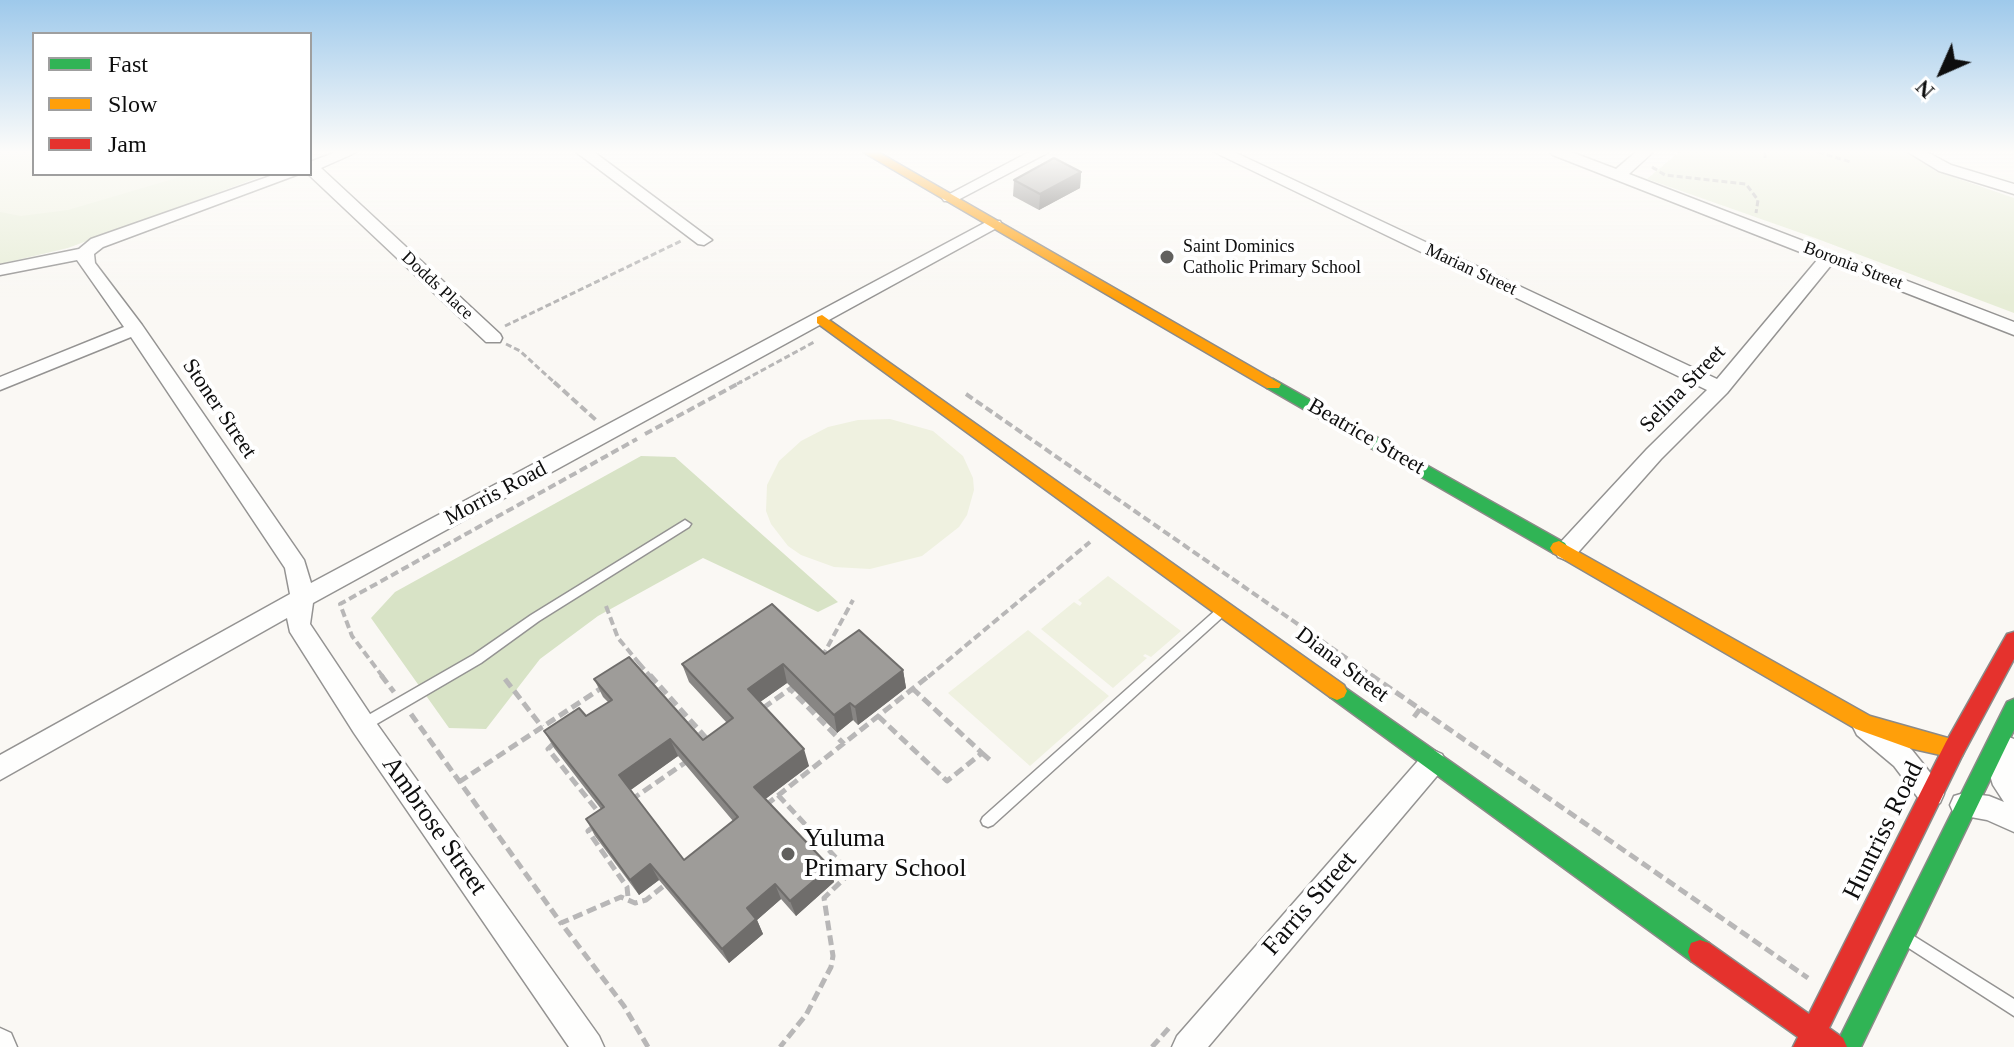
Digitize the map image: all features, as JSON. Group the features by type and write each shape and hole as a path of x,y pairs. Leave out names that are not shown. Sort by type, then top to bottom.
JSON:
{"street":[{"path":"0,270 85,253 97,243 215,201"},
{"name":"Dodds Place","path":"346,201 491,336"},
{"path":"651,201 700,237"},
{"name":"Beatrice Street","path":"955,201 1863,723 1909,739 1954,749"},
{"name":"Marian Street","path":"1325,201 1720,388"},
{"name":"Boronia Street","path":"1685,201 2014,329"},
{"name":"Morris Road","path":"0,768 302,598 611,433 819,330 994,225"},
{"name":"Stoner Street","path":"85,253 86,263 135,329 296,566 302,598"},
{"name":"Selina Street","path":"1566,551 1654,454 1720,388 1829,257"},
{"path":"0,384 135,329"},
{"name":"Diana Street","path":"819,330 1225,608 1809,1040 1834,1047"},
{"name":"Ambrose Street","path":"302,598 298,625 363,725 588,1047"},
{"name":"Huntriss Road","path":"1809,1040 1954,749 2014,640"},
{"path":"2010,715 2006,750 2000,766 2002,777 2014,794"},
{"path":"1848,1047 2010,715"},
{"name":"Beatrice Street","path":"1863,723 1880,742 1903,758 1931,794"},
{"name":"Farris Street","path":"1188,1047 1433,762"},
{"path":"1964,805 1989,808 2014,819"}],"lane":[{"path":"363,725 477,659 535,618 685,524"},
{"path":"988,821 1225,608"},
{"path":"1901,935 2014,1008"}],"path":[{"path":"1753,227 1758,201"},
{"path":"491,336 700,237"},
{"path":"395,694 352,636 340,604 819,330"},
{"path":"491,336 520,351 611,433"},
{"path":"957,389 1809,978 1816,965"},
{"path":"754,814 1090,542"},
{"path":"817,666 853,600"},
{"path":"606,606 618,638 711,744"},
{"path":"627,671 639,663"},
{"path":"505,679 555,742 548,749 604,819 588,831 627,887 628,898"},
{"path":"459,782 615,679"},
{"path":"771,721 760,710 799,681"},
{"path":"790,689 844,744"},
{"path":"912,689 991,761"},
{"path":"1409,721 1420,709"},
{"path":"409,711 624,1006 648,1047"},
{"path":"878,716 947,781 982,753"},
{"path":"628,802 688,761"},
{"path":"778,795 850,873 824,898 833,956 831,967 806,1015 780,1047"},
{"path":"561,923 621,897 635,903 646,900 670,881"}],"green space":[{"path":"0,201 195,201 68,248 0,264"},
{"path":"0,201 99,201 68,210 21,216 0,212"},
{"path":"1709,201 2014,201 2014,313"},
{"path":"890,419 933,431 963,456 973,478 974,490 967,515 959,527 922,556 870,569 834,567 801,555 788,546 771,524 766,511 767,485 779,461 801,441 828,427 858,420"},
{"path":"641,456 675,457 838,602 818,612 703,558 598,616 540,659 486,729 449,728 371,618 395,592"},
{"path":"1108,576 1181,631 1151,657 1145,654 1143,656 1147,658 1113,688 1041,629 1074,602 1080,606 1082,603 1078,600"},
{"path":"1028,630 1109,696 1030,766 948,693"}],"building":[{"path":"772,604 825,654 859,630 903,670 855,707 850,703 834,715 783,664 748,689 804,749 754,787 830,867 790,901 775,884 747,908 756,919 722,949 650,864 630,880 586,819 604,807 544,731 579,708 586,716 612,700 594,679 629,657 703,740 733,718 682,664","holes":["670,739 738,817 684,860 619,775"]}],"traffic: fast":[{"path":"1273,384 1559,548"},
{"path":"1337,691 1700,952"},
{"path":"1848,1047 2014,708"}],"traffic: slow":[{"path":"954,201 1273,384"},
{"path":"822,320 1337,691"},
{"path":"1559,548 1863,723 1909,739 1954,749"}],"traffic: jam":[{"path":"1806,1047 1954,749 2014,640"},
{"path":"1700,952 1834,1047"}],"place":[{"name":"Saint Dominics Catholic Primary School","path":"1167,257"},
{"name":"Yuluma Primary School","path":"788,854"}]}
